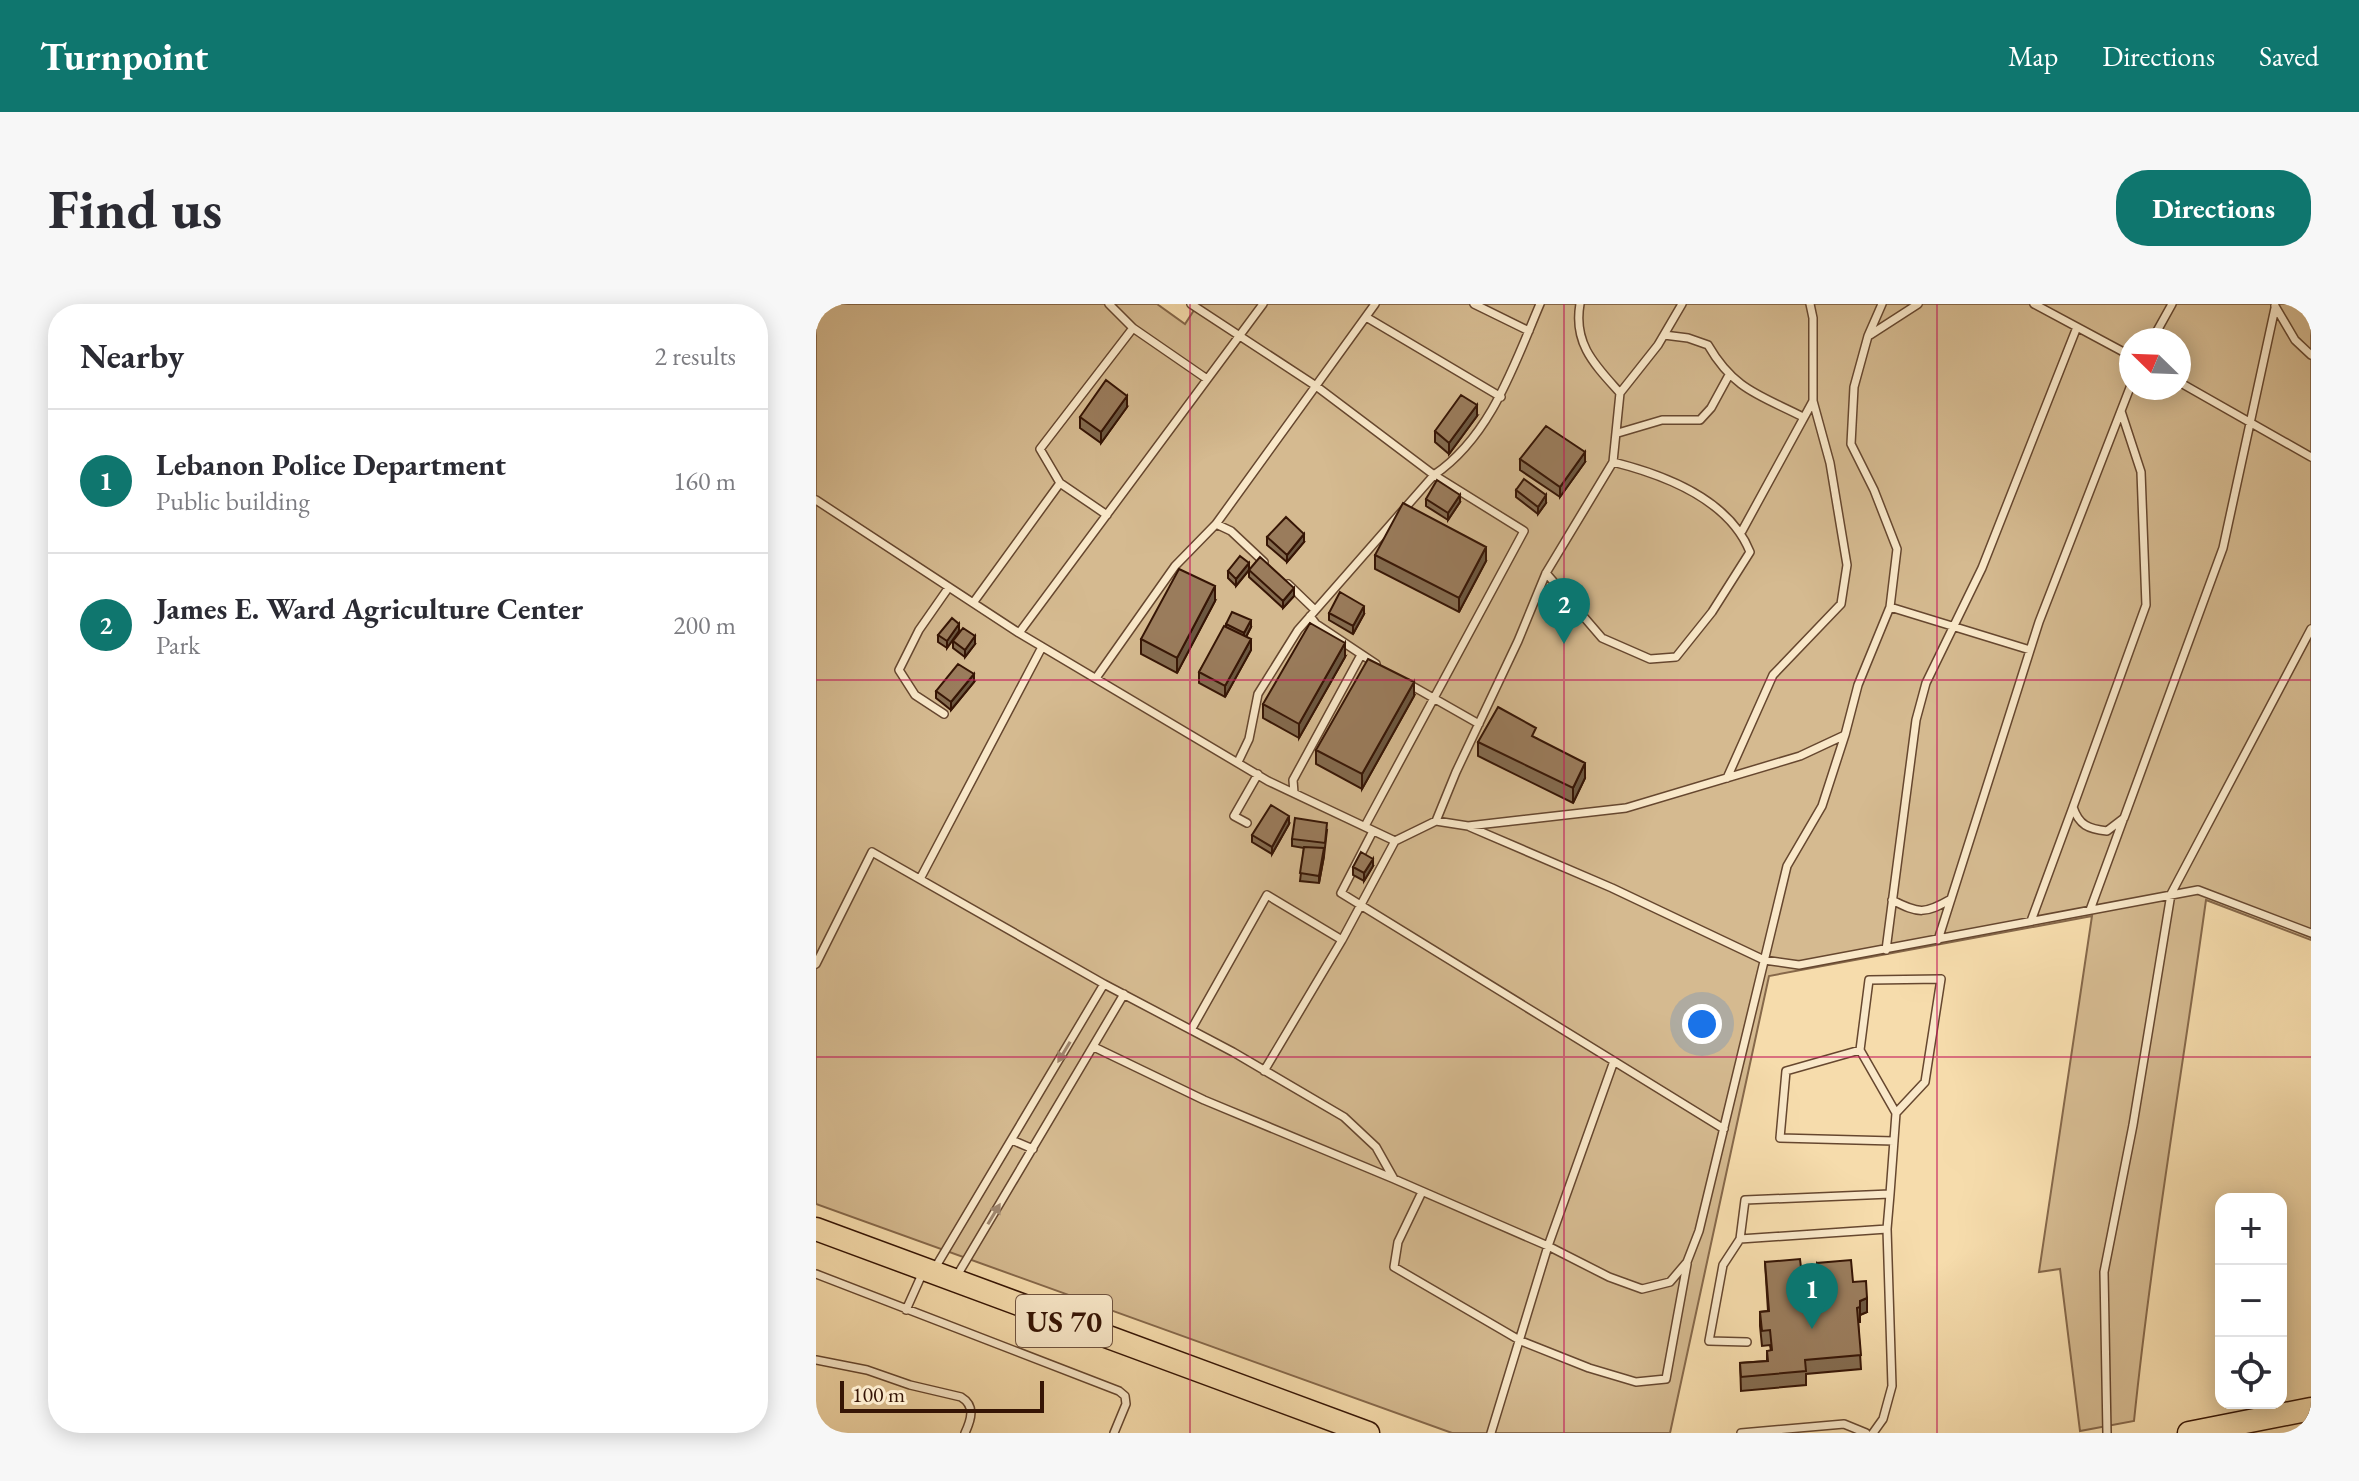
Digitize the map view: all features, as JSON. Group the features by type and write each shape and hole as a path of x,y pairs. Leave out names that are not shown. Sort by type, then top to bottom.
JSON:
{"main road":[{"name":"US 70","path":"816,1229 1362,1432"},
{"path":"2189,1433 2311,1409"}],"lane":[{"path":"1109,304 1133,328 1207,379"},
{"path":"1191,304 1316,386 1434,475 1524,531 1433,700 1369,828 1341,893 1724,1129"},
{"path":"1019,633 1263,304"},
{"path":"1096,678 1175,566 1216,524 1375,304"},
{"path":"1474,304 1529,331"},
{"path":"1238,762 1249,739 1258,694 1298,630 1434,475 1453,462 1501,397 1540,304"},
{"path":"1580,304 1577,321 1582,344 1598,369 1620,393"},
{"path":"1436,821 1546,573 1613,462 1620,393 1664,335 1682,304"},
{"path":"1727,778 1773,675 1841,604 1847,565 1830,463 1813,401 1813,318 1810,304"},
{"path":"1422,1192 1398,1242 1394,1267 1521,1341 1589,1368 1636,1382 1666,1379 1687,1262 1699,1231 1787,866 1822,806 1858,685 1890,607 1897,549 1874,490 1851,444 1854,387 1868,336 1882,304"},
{"path":"1868,336 1918,304"},
{"path":"2034,304 2119,350"},
{"path":"2159,328 2172,304"},
{"path":"2275,306 2295,340 2311,355"},
{"path":"2090,910 2223,548 2275,306"},
{"path":"1366,317 1501,397"},
{"path":"1886,950 1916,720 1926,683 1951,626 1982,568 2077,327"},
{"path":"1107,515 1060,483 1040,449 1133,328"},
{"path":"1664,335 1708,345 1738,384 1803,417"},
{"path":"1618,433 1662,420 1700,420 1711,408 1729,375"},
{"path":"2191,389 2311,457"},
{"path":"1938,940 2030,650 2125,400"},
{"path":"1742,531 1813,401"},
{"path":"2031,921 2146,605 2141,472 2121,411"},
{"path":"1546,573 1602,638 1650,659 1676,657 1712,612 1750,552 1742,531 1703,498 1649,471 1613,462"},
{"path":"973,603 1060,483"},
{"path":"816,500 1042,647 1258,774 1395,841"},
{"path":"1216,524 1231,531 1273,571"},
{"path":"1284,580 1313,613 1316,624 1386,670"},
{"path":"944,714 915,695 899,670 919,630 949,587"},
{"path":"1890,607 2030,650"},
{"path":"2107,1433 2104,1272 2133,1125 2171,894 2311,629"},
{"path":"920,879 1042,647"},
{"path":"1294,793 1293,780 1361,655"},
{"path":"1398,678 1479,724"},
{"path":"1468,826 1626,808 1800,756 1845,735"},
{"path":"1247,823 1234,816 1258,774"},
{"path":"2073,807 2078,821 2092,829 2107,831 2124,818"},
{"path":"1264,1071 1362,905 1395,841 1436,821 1468,826 1612,888 1764,960 1799,965 2198,890 2311,933"},
{"path":"816,964 872,852 1344,1117 1376,1147 1394,1179"},
{"path":"1191,1030 1267,895 1342,940"},
{"path":"1892,900 1912,910 1929,911 1951,899"},
{"path":"1873,1433 1883,1419 1892,1386 1887,1229 1896,1113 1860,1050 1869,980 1941,979 1925,1082 1896,1113"},
{"path":"906,1310 1104,984"},
{"path":"954,1281 1124,994"},
{"path":"1094,1047 1204,1100 1394,1179 1548,1246 1609,1277 1642,1289 1670,1282 1687,1262"},
{"path":"1860,1050 1786,1071 1780,1138 1894,1141"},
{"path":"1491,1433 1548,1246 1614,1061"},
{"path":"1012,1140 1033,1149"},
{"path":"1747,1342 1709,1341 1723,1265 1740,1239 1745,1200 1890,1194"},
{"path":"1740,1239 1887,1229"},
{"path":"816,1274 1119,1391 1125,1396 1126,1404 1114,1433"},
{"path":"816,1360 867,1370 910,1385 961,1397 968,1401 972,1414 965,1433"},
{"path":"1741,1433 1844,1424 1866,1433"}],"shaded area":[{"path":"816,304 1157,304 1185,324 1198,304 2311,304 2311,940 2206,900 2158,1226 2134,1421 2080,1431 2060,1269 2039,1272 2092,916 1769,976 1670,1433 1452,1433 816,1204"}],"building":[{"path":"1106,380 1127,396 1101,432 1080,417"},
{"path":"1461,395 1477,405 1449,443 1435,431"},
{"path":"1546,426 1585,452 1560,487 1520,459"},
{"path":"1524,479 1546,495 1538,507 1516,490"},
{"path":"1437,480 1460,495 1448,513 1426,499"},
{"path":"1403,503 1486,547 1459,598 1375,555"},
{"path":"1286,517 1304,534 1287,555 1267,537"},
{"path":"1240,556 1249,563 1236,579 1228,571"},
{"path":"1260,557 1294,588 1283,601 1249,570"},
{"path":"1179,569 1215,586 1177,658 1141,639"},
{"path":"1340,592 1364,606 1353,626 1329,613"},
{"path":"1232,612 1251,620 1244,633 1226,624"},
{"path":"952,618 959,624 947,641 938,635"},
{"path":"1310,623 1345,643 1299,724 1263,704"},
{"path":"1224,626 1251,639 1225,686 1199,672"},
{"path":"963,628 975,636 965,650 953,641"},
{"path":"1368,659 1414,682 1362,774 1316,750"},
{"path":"958,664 974,674 951,702 936,691"},
{"path":"1498,707 1536,728 1532,736 1585,763 1573,788 1478,742"},
{"path":"1271,805 1289,816 1272,847 1252,835"},
{"path":"1295,818 1327,823 1325,843 1292,839"},
{"path":"1304,847 1324,848 1319,876 1300,873"},
{"path":"1361,852 1373,859 1364,873 1353,867"},
{"path":"1800,1259 1802,1276 1818,1275 1817,1263 1851,1260 1853,1282 1866,1281 1867,1298 1860,1301 1857,1308 1861,1355 1805,1360 1806,1371 1741,1377 1740,1363 1768,1361 1767,1351 1772,1350 1770,1330 1762,1331 1760,1312 1769,1311 1765,1262"}],"place":[{"name":"James E. Ward Agriculture Center","path":"1564,644"},
{"name":"Lebanon Police Department","path":"1812,1329"}]}
